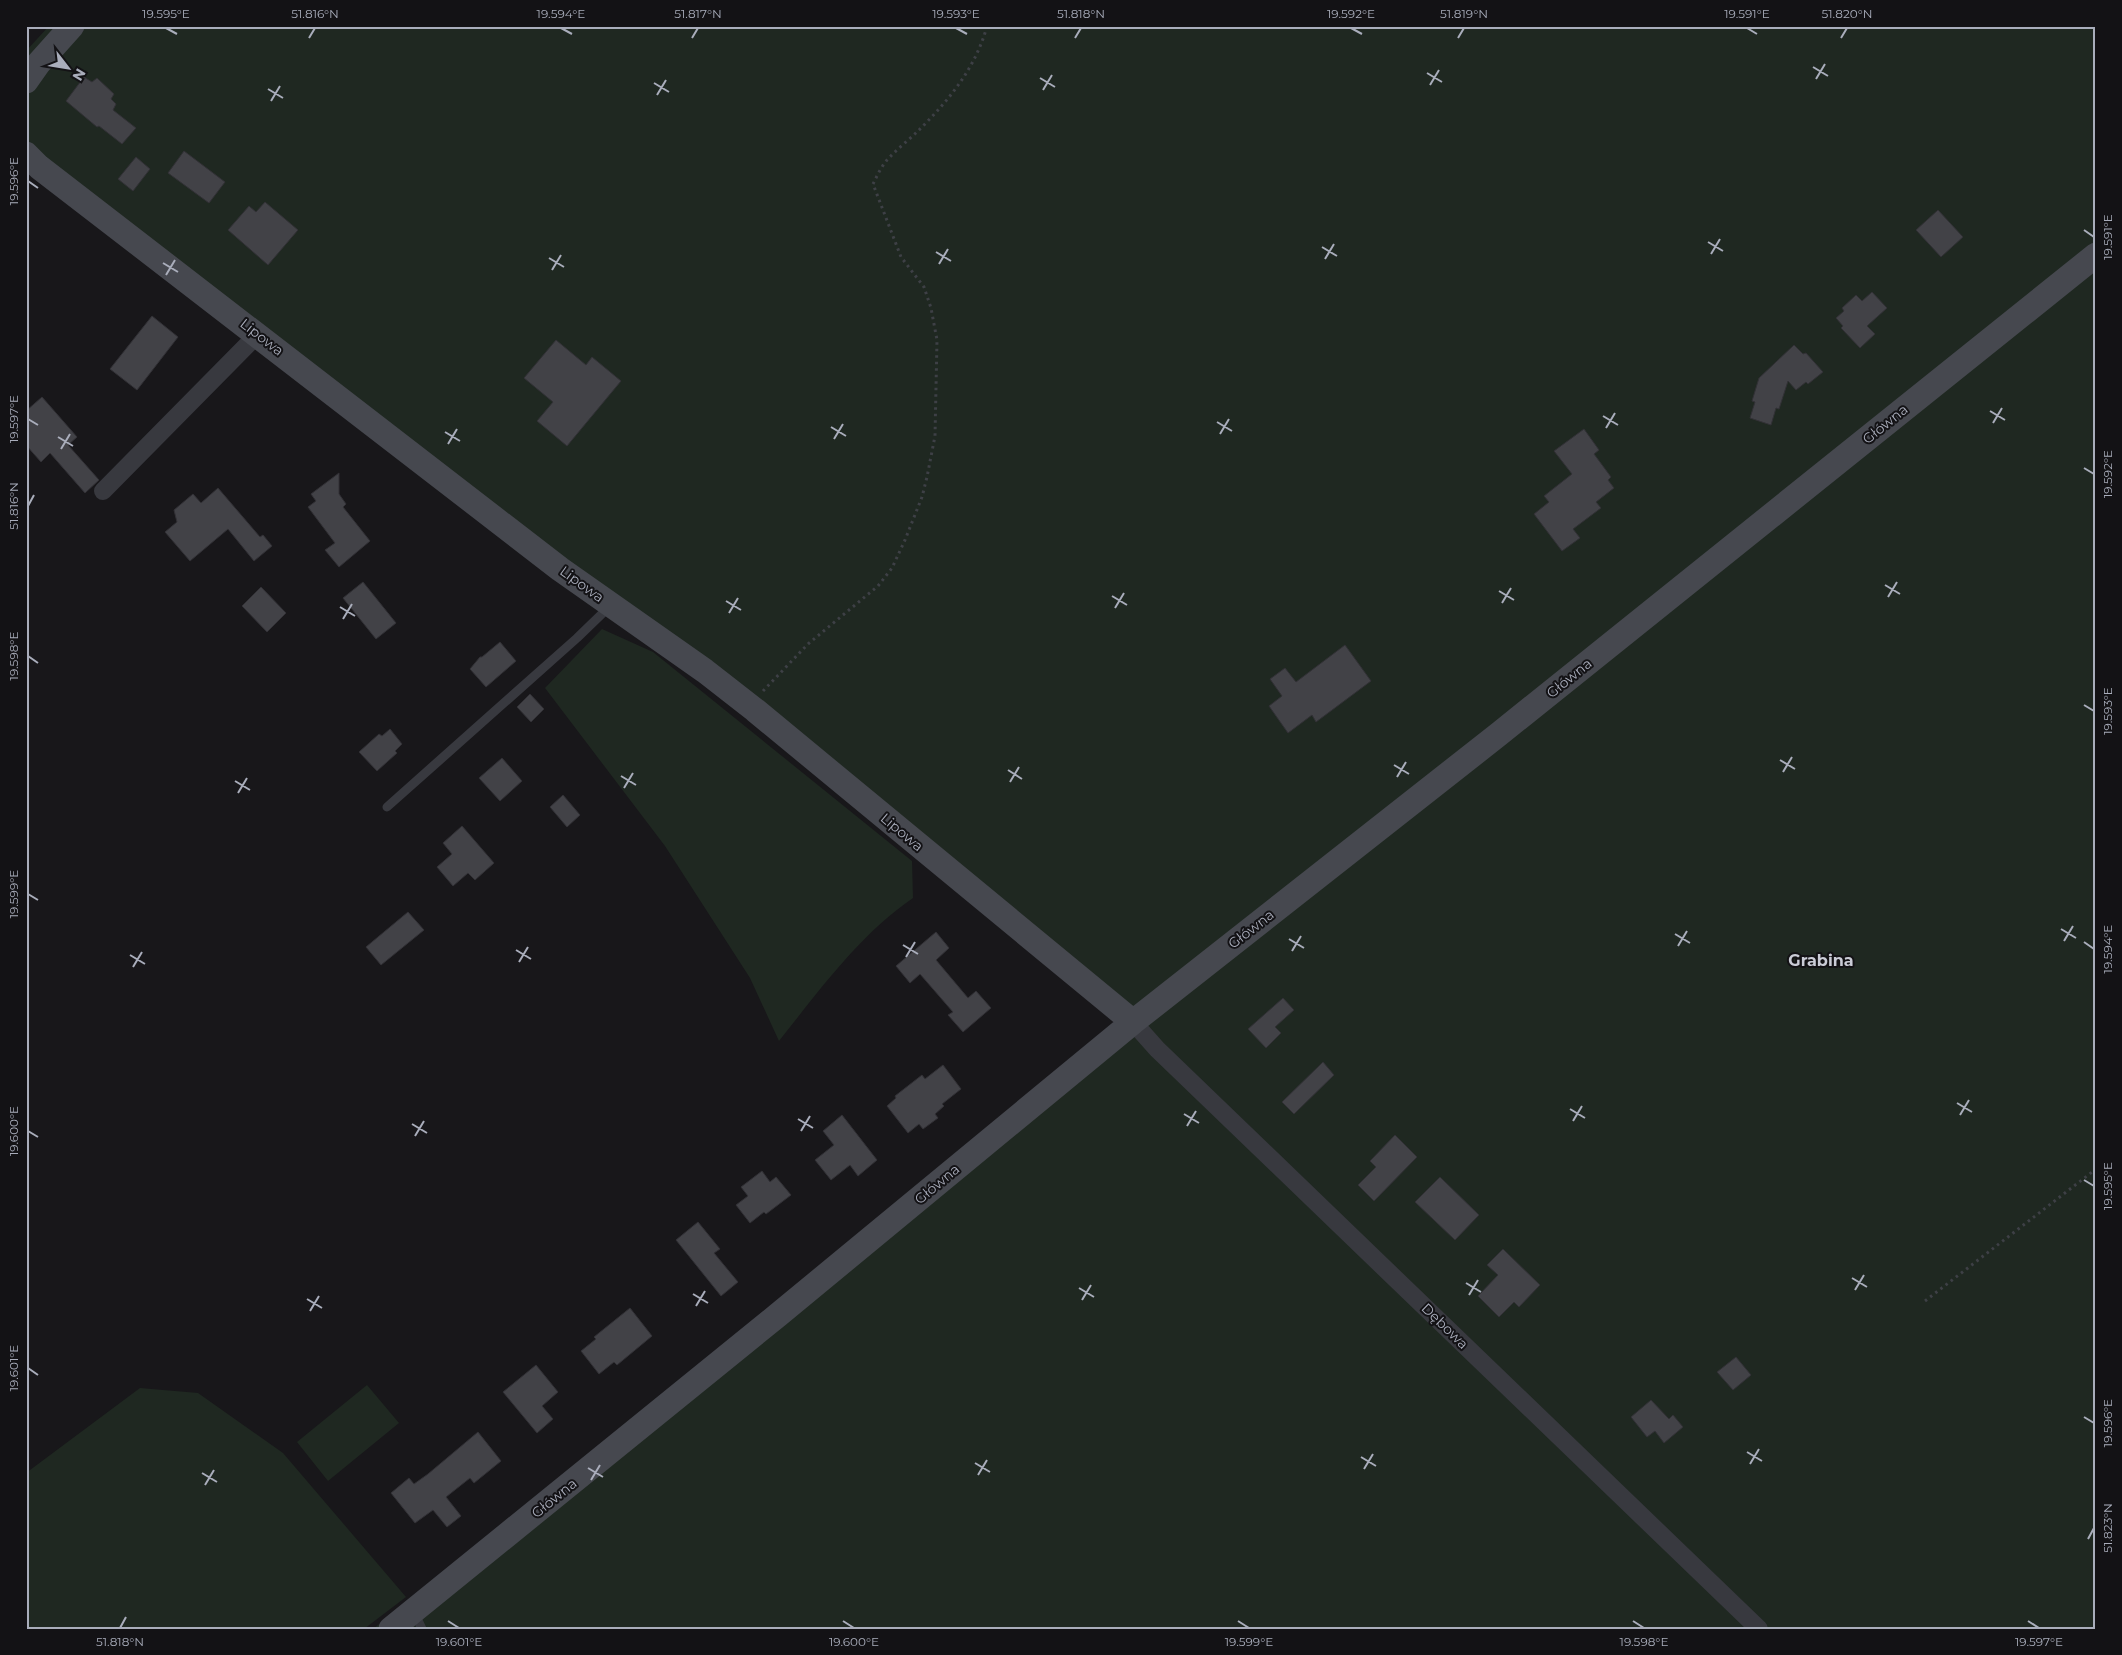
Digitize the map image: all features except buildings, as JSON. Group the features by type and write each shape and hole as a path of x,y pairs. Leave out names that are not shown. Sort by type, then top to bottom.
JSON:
{"street":[{"path":"26,81 38,64 72,26"},
{"name":"Lipowa","path":"26,154 39,167 258,334 560,569 704,671 755,710 1133,1022"},
{"name":"Główna","path":"391,1629 418,1620 778,1315 1133,1022 1499,734 2096,255"},
{"path":"103,491 258,334"},
{"name":"Dębowa","path":"1133,1022 1157,1050 1760,1629"}],"lane":[{"path":"387,807 577,638 610,605"}],"path":[{"path":"755,710 764,688 808,644 878,586 892,568 922,497 935,436 937,340 931,308 924,287 902,258 873,184 886,161 921,128 969,71 983,41 986,26"},
{"path":"1925,1301 2096,1170"}],"shaded area":[{"path":"49,26 2096,26 2096,1629 373,1629 1135,1017 26,154 26,51"},
{"path":"602,629 653,652 912,861 913,898 875,928 841,964 779,1041 750,978 665,846 545,688"},
{"path":"367,1385 399,1423 328,1481 297,1442"},
{"path":"140,1388 198,1393 283,1453 406,1597 364,1629 26,1629 26,1473"}],"district":[{"name":"Grabina","path":"1821,960"}]}
